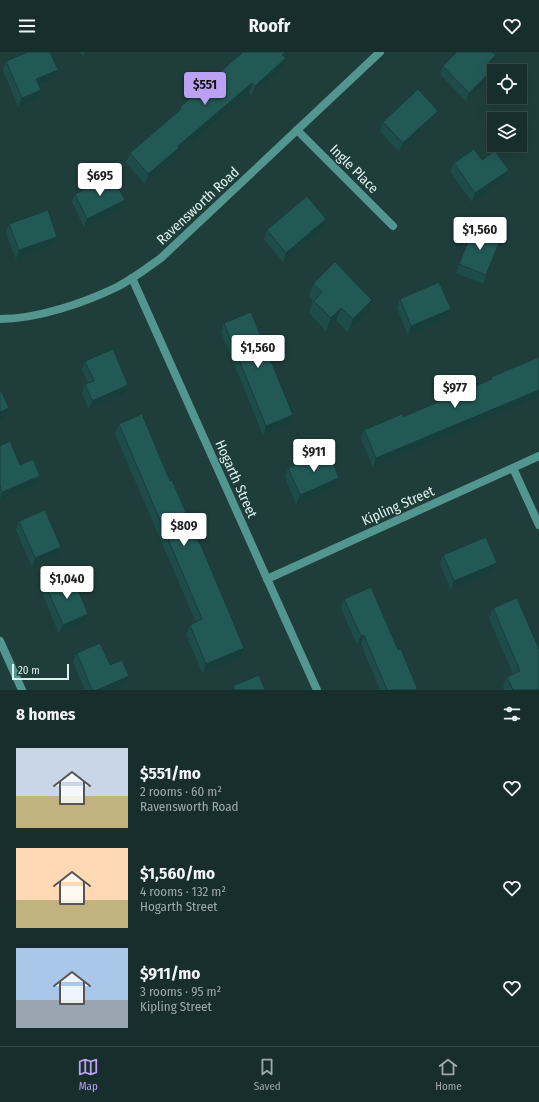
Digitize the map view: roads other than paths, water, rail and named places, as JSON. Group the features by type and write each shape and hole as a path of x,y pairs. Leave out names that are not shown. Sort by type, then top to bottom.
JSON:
{"street":[{"name":"Ravensworth Road","path":"0,319 41,314 78,303 117,287 161,258 380,52"},
{"name":"Ingle Place","path":"297,130 393,226"},
{"name":"Hogarth Street","path":"132,278 317,690"},
{"name":"Kipling Street","path":"267,579 539,456"},
{"path":"513,468 539,526"},
{"path":"0,641 22,690"}]}
